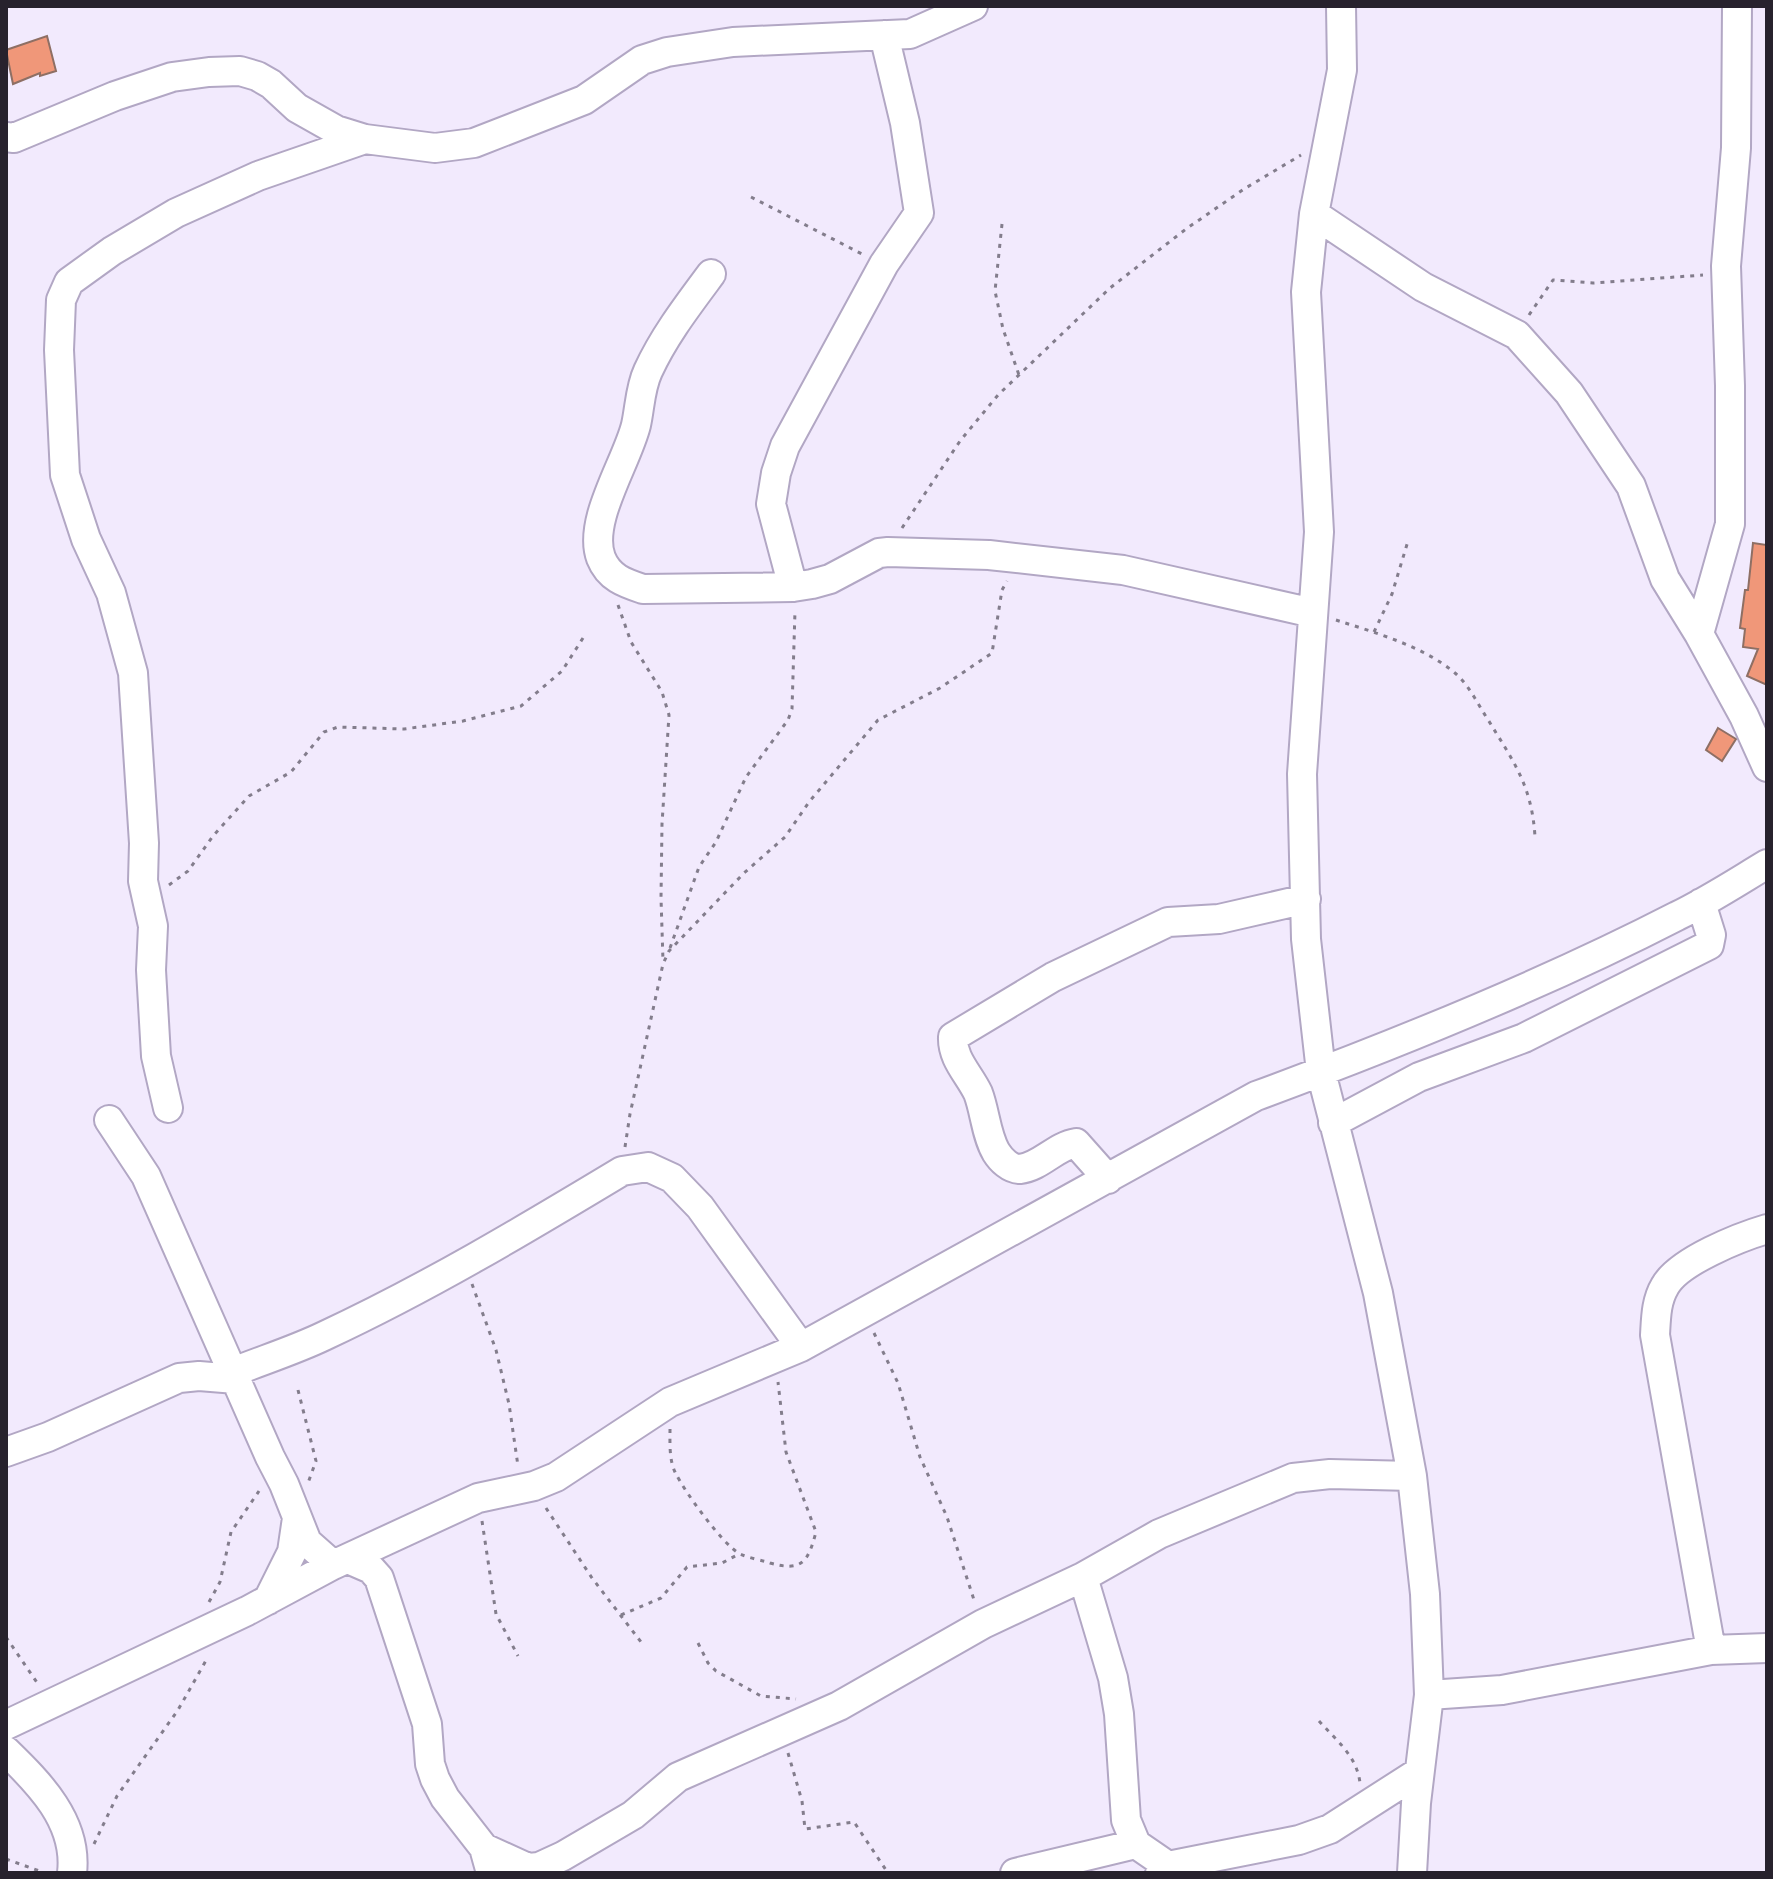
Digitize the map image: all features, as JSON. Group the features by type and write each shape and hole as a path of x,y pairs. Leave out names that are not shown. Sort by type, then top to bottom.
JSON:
{"street":[{"path":"6,137 14,138 115,96 172,77 240,71 271,84 297,108 336,130 365,139 435,148 474,143 584,100 642,60 667,52 733,42 910,34 973,6"},
{"path":"1341,6 1342,70 1314,214 1306,292 1319,532 1302,774 1306,939 1321,1072 1378,1293 1412,1476 1425,1594 1429,1695 1419,1772 1412,1873"},
{"path":"1699,634 1730,524 1726,266 1736,148 1737,6"},
{"path":"793,587 772,512 771,496 785,446 884,264 917,217 919,209 905,123 884,35"},
{"path":"168,1108 156,1056 151,970 153,926 142,872 144,843 133,673 111,593 86,539 65,475 59,350 64,290 69,282 112,251 176,213 258,176 365,139"},
{"path":"1314,214 1423,287 1517,335 1569,393 1622,472 1638,502 1665,579 1699,634 1767,767"},
{"path":"711,274 676,322 646,374 635,427 604,510 598,547 601,560 610,574 621,582 643,589 793,587 830,579 879,553 888,552 1030,559 1123,570 1313,613"},
{"path":"6,1725 478,1498 534,1486 556,1477 670,1402 801,1347 1256,1096 1571,968 1701,903 1767,864"},
{"path":"1108,1179 1076,1143 1068,1144 1031,1165 1019,1169 1008,1166 995,1151 977,1092 954,1052 953,1037 1053,977 1168,922 1219,919 1306,899"},
{"path":"1333,1123 1419,1077 1524,1038 1709,945 1711,935 1701,903"},
{"path":"109,1120 146,1176 307,1542 341,1562 371,1569 379,1578 427,1724 430,1764 435,1779 487,1860 528,1868 539,1867 563,1856 633,1815 678,1777 839,1706 983,1624 1083,1577 1159,1534 1293,1478 1321,1474 1412,1476"},
{"path":"6,1452 48,1437 179,1378 235,1376 320,1338 465,1265 622,1171 648,1167 672,1178 700,1207 801,1347"},
{"path":"1711,1650 1655,1335 1657,1306 1665,1285 1673,1276 1703,1256 1767,1229"},
{"path":"268,1600 292,1552 296,1513"},
{"path":"1083,1577 1113,1678 1119,1714 1124,1809 1136,1844 1164,1870 1299,1840 1330,1829 1419,1772"},
{"path":"1429,1695 1502,1690 1711,1650 1767,1648"},
{"path":"6,1751 32,1777 62,1819 69,1835 72,1868"},
{"path":"1015,1873 1136,1844"}],"path":[{"path":"888,552 960,441 998,395 1110,288 1244,189 1328,138"},
{"path":"751,197 884,264"},
{"path":"1002,224 995,291 1003,329 1019,375"},
{"path":"1517,335 1553,280 1593,283 1705,275 1726,266"},
{"path":"1374,632 1392,594 1408,541"},
{"path":"669,951 744,873 778,845 809,802 878,720 940,688 992,653 1002,590 1011,576 1030,559"},
{"path":"622,1171 630,1114 663,964 699,867 716,842 746,777 788,720 792,709 793,587"},
{"path":"615,597 631,642 662,692 669,715 661,898 663,964"},
{"path":"1313,613 1374,632 1425,654 1462,680 1520,771 1530,798 1535,837"},
{"path":"148,909 163,889 188,871 244,800 291,772 324,732 338,727 404,729 463,721 521,706 562,671 583,638"},
{"path":"465,1265 496,1350 509,1404 518,1469 534,1486 552,1520 641,1642"},
{"path":"865,1312 898,1383 920,1457 947,1517 983,1624"},
{"path":"670,1402 670,1442 676,1474 712,1525 739,1554 790,1568 807,1557 816,1534 786,1452 775,1358"},
{"path":"296,1513 313,1476 316,1461 298,1390"},
{"path":"207,1605 220,1582 231,1532 275,1467"},
{"path":"478,1498 496,1614 518,1656"},
{"path":"621,1615 661,1598 687,1567 722,1563 739,1554"},
{"path":"6,1637 24,1659 51,1704"},
{"path":"698,1643 713,1668 747,1689 772,1698 797,1699"},
{"path":"72,1868 94,1844 117,1796 178,1710 215,1649"},
{"path":"1319,1721 1356,1764 1367,1805"},
{"path":"790,1730 787,1747 802,1801 805,1829 854,1822 888,1873"},
{"path":"6,1859 45,1873"}],"building":[{"path":"47,36 56,71 40,76 40,73 13,84 6,50"},
{"path":"1753,543 1767,545 1767,685 1747,676 1758,649 1743,647 1745,629 1740,628"},
{"path":"1718,728 1736,739 1722,761 1706,750"}]}
